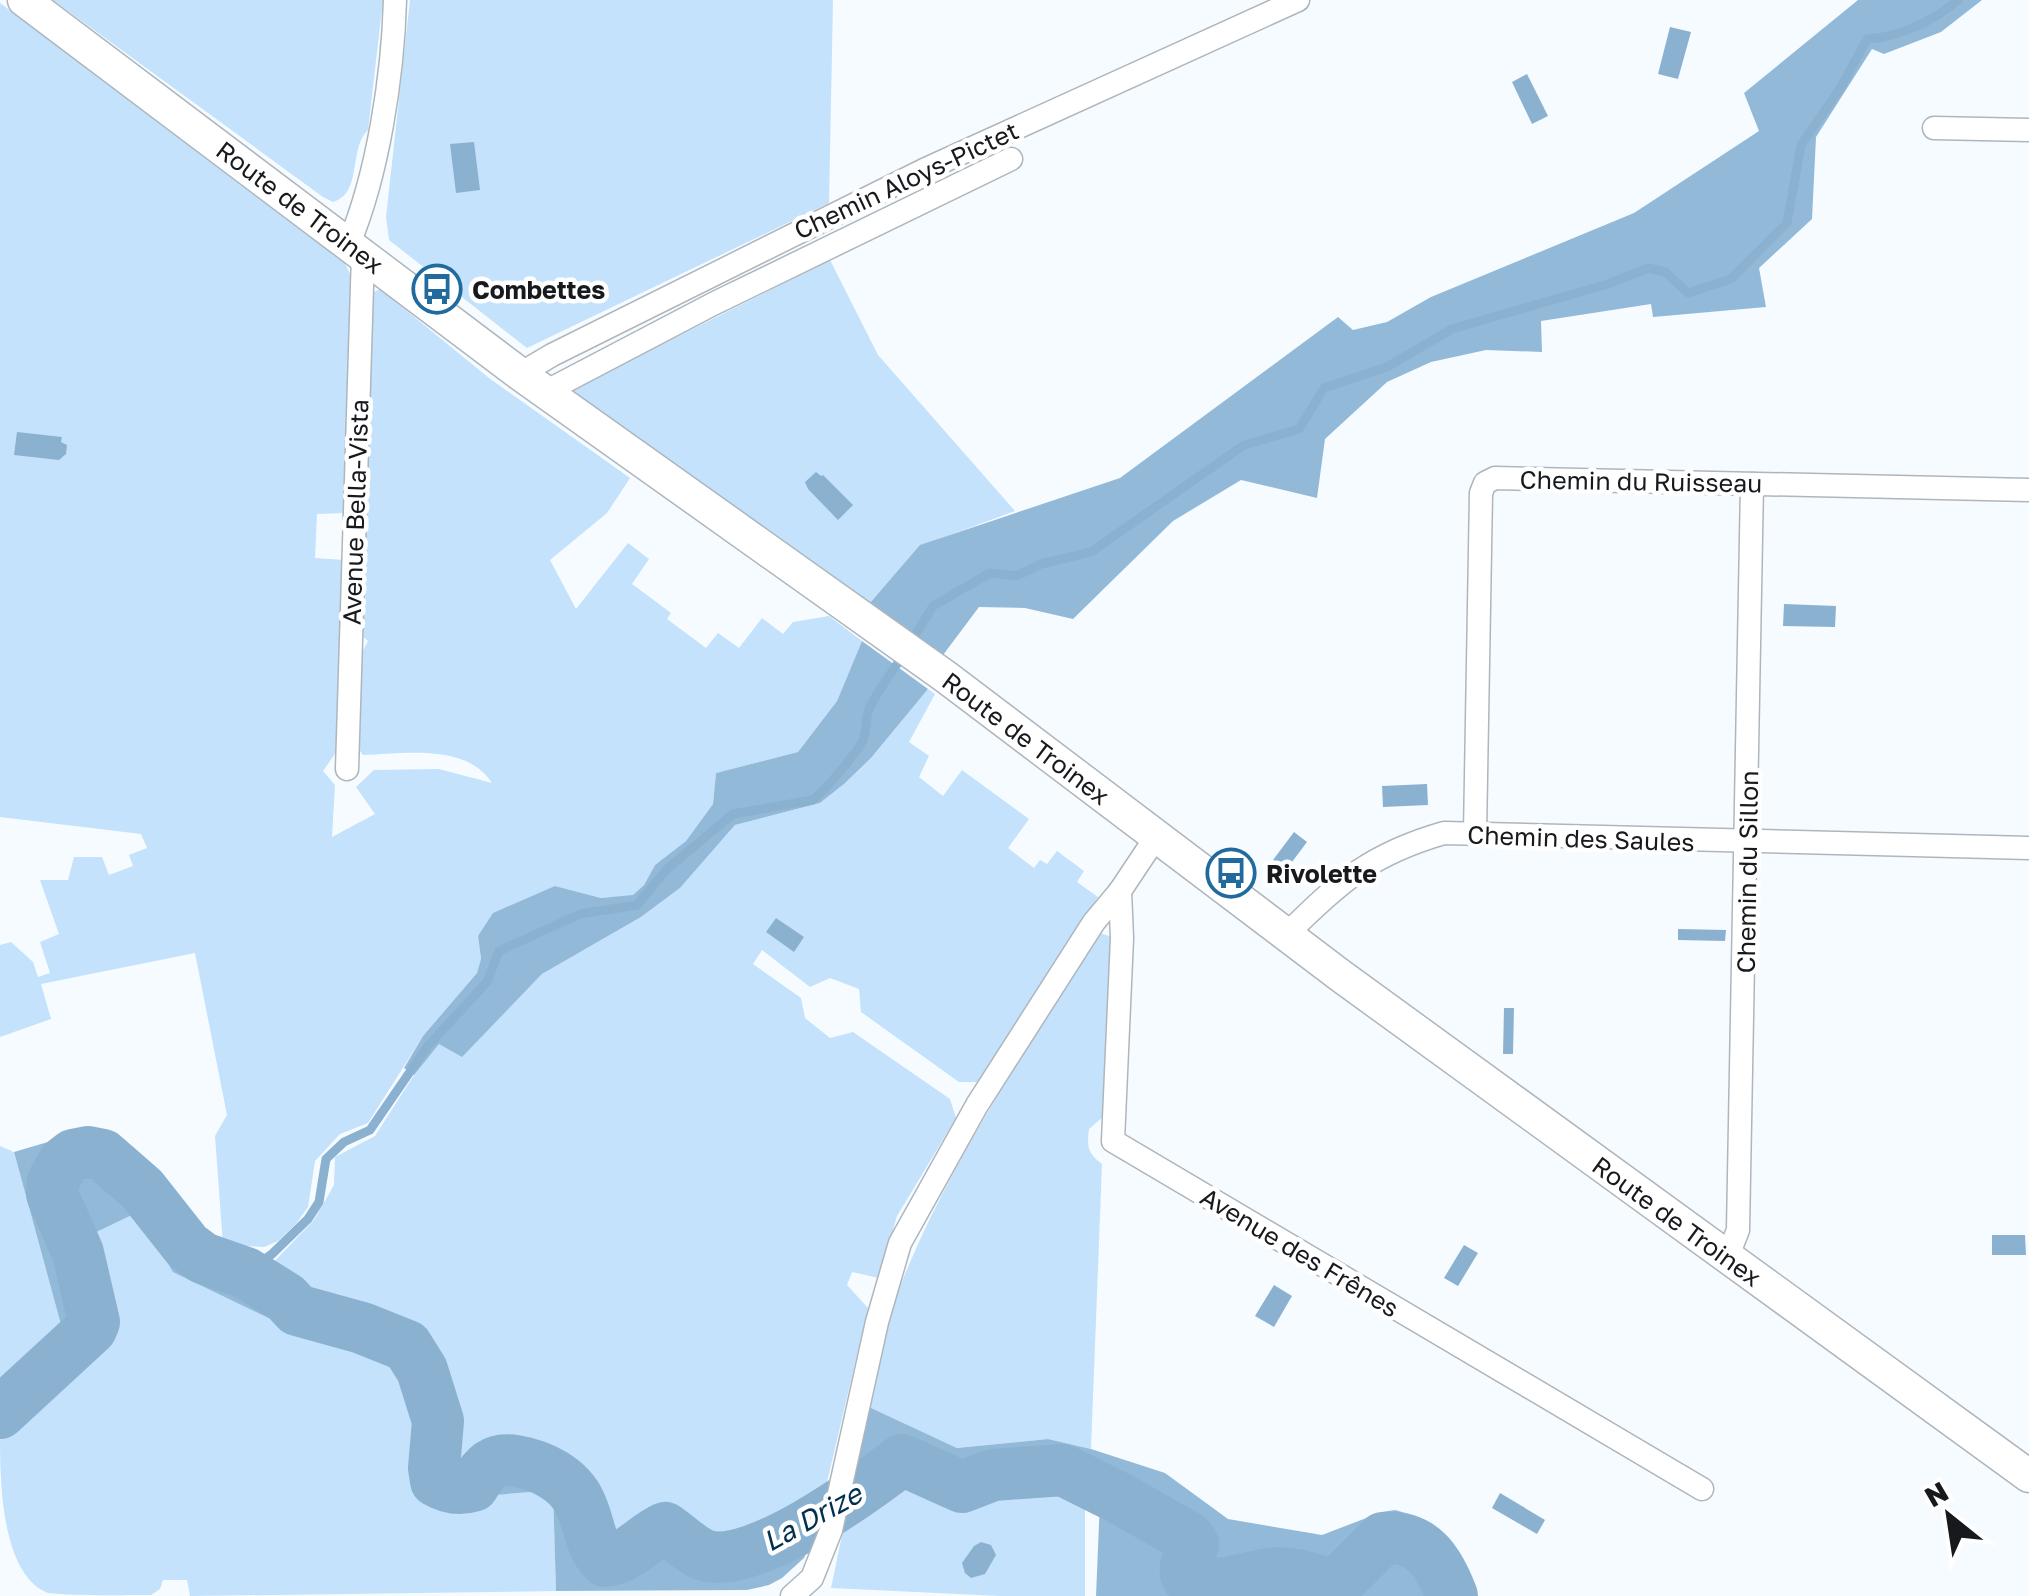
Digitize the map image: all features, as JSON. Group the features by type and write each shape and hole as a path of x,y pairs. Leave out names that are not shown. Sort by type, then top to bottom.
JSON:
{"street":[{"name":"Route de Troinex","path":"24,0 532,383 946,677 1287,934 2029,1476"},
{"name":"Avenue Bella-Vista","path":"348,770 356,249 374,170 395,0"},
{"name":"Chemin Aloys-Pictet","path":"532,383 574,343 924,170 1298,0"},
{"path":"1934,128 2029,130"},
{"path":"532,383 730,295 1011,159"},
{"name":"Chemin du Ruisseau","path":"1475,834 1485,484 1495,478 2029,490"},
{"name":"Chemin du Sillon","path":"1727,1258 1738,1230 1752,484"},
{"name":"Chemin des Saules","path":"1287,934 1362,866 1392,850 1444,833 1748,844 2029,848"},
{"path":"792,1596 812,1578 831,1530 851,1432 900,1243 976,1105 1094,922 1120,892 1156,837"},
{"name":"Avenue des Frênes","path":"1120,892 1122,938 1113,1142 1702,1489"}],"shaded area":[{"path":"53,0 383,0 368,130 358,148 348,190 333,202 323,197"},
{"path":"410,0 833,0 829,203 527,348 389,240 386,217"},
{"path":"1858,0 1982,0 1941,32 1884,54 1872,49 1816,137 1812,219 1759,268 1766,307 1653,317 1651,304 1541,321 1542,352 1486,350 1431,362 1387,382 1325,439 1317,498 1241,480 1173,521 1073,619 1025,608 979,607 943,655 870,603 920,545 1120,478 1338,317 1353,330 1387,322 1431,297 1634,213 1759,131 1744,93"},
{"path":"0,3 342,257 355,285 344,513 317,514 315,558 344,560 339,748 323,771 335,785 332,837 375,814 356,787 374,770 439,769 492,783 481,770 451,756 363,755 355,744 357,662 368,641 361,635 372,293 380,289 489,378 630,478 607,513 550,560 576,609 628,543 649,559 632,584 671,613 667,619 706,648 718,633 739,648 762,618 783,634 793,622 829,616 862,641 837,701 798,752 716,773 713,804 686,841 655,865 644,885 632,896 601,898 555,886 478,936 481,960 477,973 423,1036 368,1123 340,1134 315,1161 308,1207 278,1241 264,1247 223,1245 215,1136 227,1115 195,953 41,984 51,1019 0,1037 0,945 11,942 33,962 38,977 50,973 40,942 59,934 40,880 68,880 74,857 102,857 109,875 133,866 129,855 147,848 141,834 0,817"},
{"path":"1670,27 1691,32 1678,79 1658,74"},
{"path":"1527,74 1548,116 1532,124 1512,82"},
{"path":"474,142 480,190 456,193 450,144"},
{"path":"830,260 878,355 1015,511 920,546 870,603 569,391"},
{"path":"17,432 62,437 61,442 67,445 66,454 59,460 14,455"},
{"path":"816,472 853,505 838,520 808,489 805,482"},
{"path":"1784,604 1836,606 1835,627 1783,626"},
{"path":"862,641 928,689 871,758 844,784 820,803 735,825 680,888 641,917 542,974 462,1057 439,1044 414,1075 404,1068 423,1036 477,973 481,959 478,936 493,913 555,886 601,898 633,895 655,865 686,841 713,804 716,773 798,752 837,701"},
{"path":"928,689 935,694 909,742 929,756 919,777 943,796 962,770 1029,819 1008,848 1034,868 1040,860 1047,864 1057,851 1084,871 1077,882 1098,897 978,1082 959,1082 861,1012 859,989 830,978 810,987 762,950 753,964 801,998 805,1018 830,1038 853,1032 950,1099 956,1118 897,1216 879,1278 852,1272 847,1285 868,1308 824,1495 734,1546 706,1542 672,1520 640,1523 616,1541 607,1540 595,1509 477,1449 467,1459 446,1460 438,1378 341,1314 291,1294 270,1266 314,1220 334,1185 335,1157 375,1136 439,1043 462,1056 542,974 641,917 680,888 735,825 820,803 871,758"},
{"path":"1427,784 1428,805 1383,807 1382,786"},
{"path":"1294,832 1307,842 1286,870 1273,860"},
{"path":"776,918 804,937 794,952 766,932"},
{"path":"1678,929 1726,930 1725,941 1678,940"},
{"path":"1100,933 1112,937 1103,1117 1089,1129 1088,1140 1091,1153 1102,1164 1091,1449 1048,1439 957,1448 869,1407 883,1334 906,1272 954,1171"},
{"path":"1504,1008 1514,1008 1513,1054 1503,1054"},
{"path":"85,1131 104,1132 143,1161 202,1238 223,1245 245,1260 270,1266 292,1294 420,1340 438,1378 446,1459 467,1459 477,1449 507,1439 570,1470 595,1509 607,1540 616,1541 640,1523 673,1520 706,1542 734,1546 824,1495 804,1558 782,1578 747,1590 556,1591 553,1490 471,1497 427,1495 415,1402 389,1350 277,1322 173,1272 138,1212 92,1234 109,1318 103,1339 0,1430 0,1394 63,1332 14,1152"},
{"path":"0,1146 14,1152 63,1332 0,1394"},
{"path":"138,1212 160,1251 277,1322 389,1350 415,1402 427,1495 471,1497 553,1489 556,1591 190,1596 187,1580 163,1580 160,1589 151,1595 84,1595 48,1593 32,1583 20,1566 6,1522 0,1430 103,1339 109,1317 92,1233"},
{"path":"1992,1235 2025,1235 2026,1255 1992,1255"},
{"path":"1464,1245 1478,1253 1458,1286 1444,1278"},
{"path":"1274,1285 1292,1296 1274,1327 1255,1316"},
{"path":"869,1407 957,1448 1048,1439 1091,1449 1165,1473 1228,1519 1322,1535 1382,1512 1409,1514 1427,1523 1460,1596 1096,1596 1100,1500 1085,1494 963,1502 904,1474 845,1521"},
{"path":"904,1474 963,1502 1085,1494 1085,1596 831,1588 845,1521"},
{"path":"1500,1493 1545,1520 1537,1534 1492,1508"},
{"path":"981,1542 991,1545 996,1555 985,1574 971,1578 962,1563"}],"waterway":[{"path":"911,642 933,606 990,573 1017,576 1041,564 1091,552 1244,445 1299,429 1324,388 1387,367 1452,329 1608,284 1648,268 1665,272 1688,293 1731,279 1787,223 1801,145 1841,87 1867,39 1916,27 1958,0"},
{"path":"246,1273 308,1219 319,1202 326,1159 344,1142 370,1130 427,1047 487,982 499,951 580,914 637,905 667,869 733,814 813,800 860,746 869,709 903,655"},
{"name":"La Drize","path":"0,1413 94,1322 78,1253 52,1194 53,1181 64,1162 88,1152 103,1155 142,1189 187,1246 203,1258 246,1273 286,1298 297,1310 362,1328 407,1346 422,1370 438,1421 436,1481 454,1488 473,1486 495,1462 508,1460 544,1470 562,1480 575,1494 605,1561 622,1556 665,1528 704,1555 725,1557 750,1551 807,1525 902,1460 962,1487 993,1475 1063,1470 1188,1537 1193,1544 1186,1574 1199,1584 1285,1573 1329,1585 1343,1578 1383,1538 1397,1538 1428,1553 1452,1596"}],"place":[{"name":"Combettes","path":"437,289"},
{"name":"Rivolette","path":"1231,873"}]}
